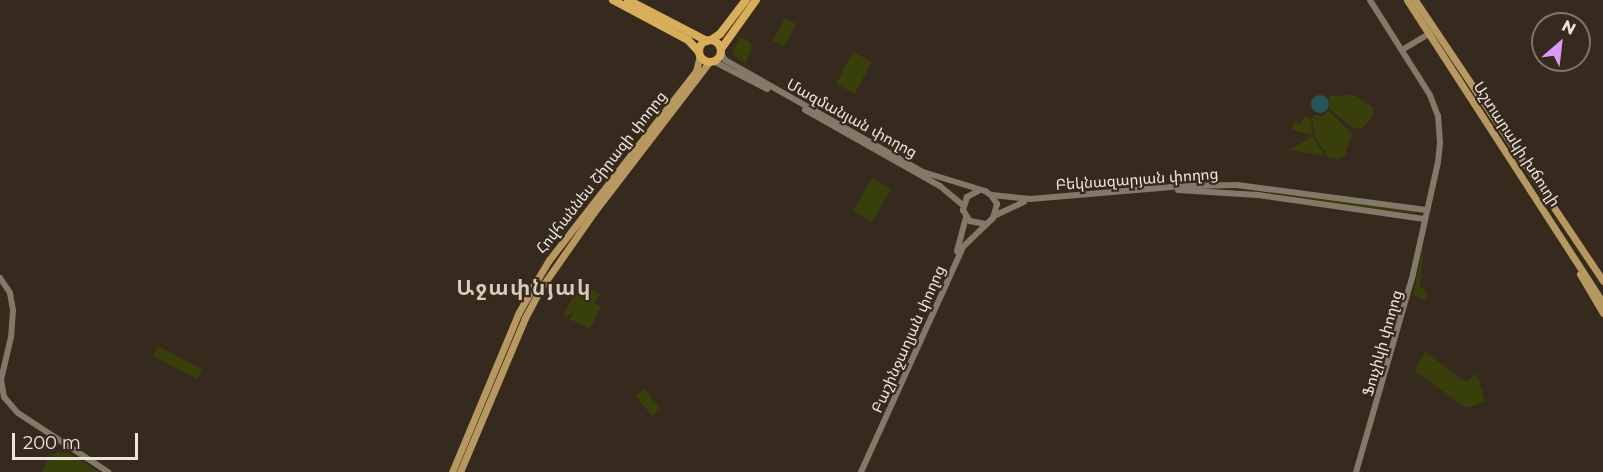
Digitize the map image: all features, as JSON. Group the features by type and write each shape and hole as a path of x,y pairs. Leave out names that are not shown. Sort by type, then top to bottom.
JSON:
{"highway":[{"path":"613,0 687,40 700,54 712,62 756,0"},
{"path":"628,0 709,41 721,51"},
{"path":"700,54 702,44 720,34 746,0"}],"main road":[{"name":"Աշտարակի խճուղի","path":"1407,0 1603,303"},
{"name":"Աշտարակի խճուղի","path":"1415,0 1603,281"},
{"name":"Հովհաննես Շիրազի փողոց","path":"452,472 518,314 534,285 549,260 696,71 700,54"},
{"name":"Հովհաննես Շիրազի փողոց","path":"460,472 525,318 542,288 594,213 712,62"},
{"path":"1526,181 1533,175"},
{"path":"1563,239 1603,313"}],"street":[{"name":"Ֆուչիկի փողոց","path":"1356,472 1408,294 1438,162 1439,126 1430,94 1370,0"},
{"path":"1402,50 1430,33"},
{"name":"Մազմանյան փողոց","path":"721,51 725,60 923,172 980,190"},
{"name":"Մազմանյան փողոց","path":"712,62 940,186 963,205"},
{"name":"Բեկնազարյան փողոց","path":"992,195 1030,199 1186,186 1237,185 1426,210"},
{"path":"980,190 992,195 997,204 996,215 987,223 975,224 966,217 963,205 967,197 980,190"},
{"name":"Բեկնազարյան փողոց","path":"996,215 1026,201 1185,190 1258,195 1424,219"},
{"name":"Բաշինջաղյան փողոց","path":"860,472 960,245 966,217"},
{"name":"Բաշինջաղյան փողոց","path":"860,472 963,247 987,223"},
{"path":"0,278 10,293 13,310 11,337 1,380 4,398 18,413 108,472"}],"green space":[{"path":"785,18 796,24 784,47 772,41"},
{"path":"740,36 752,44 746,64 734,56 733,52"},
{"path":"853,52 872,62 855,94 836,84"},
{"path":"1354,95 1373,107 1373,115 1362,128 1352,128 1330,109 1329,96"},
{"path":"1329,111 1352,134 1345,155 1337,159 1328,157 1315,137 1312,119 1314,115 1322,116"},
{"path":"1304,116 1311,118 1312,135 1292,130 1293,122 1301,124"},
{"path":"1312,136 1325,156 1290,150 1309,138"},
{"path":"872,178 891,189 872,222 853,211"},
{"path":"1235,189 1419,211 1421,214 1299,200"},
{"path":"1424,243 1420,287 1427,292 1425,300 1413,295"},
{"path":"583,285 600,294 595,303 601,307 590,329 570,319 573,314 570,313 567,317 564,315 575,293 578,294"},
{"path":"158,346 202,369 197,379 153,356"},
{"path":"1425,352 1464,381 1469,381 1474,374 1478,377 1485,402 1466,408 1415,371"},
{"path":"644,389 661,409 652,416 636,396"},
{"path":"57,452 69,453 99,472 42,472 49,457"}],"water":[{"path":"1320,95 1326,98 1329,104 1326,110 1320,113 1314,110 1311,104 1314,98"}],"district":[{"name":"Աջափնյակ","path":"524,288"}]}
